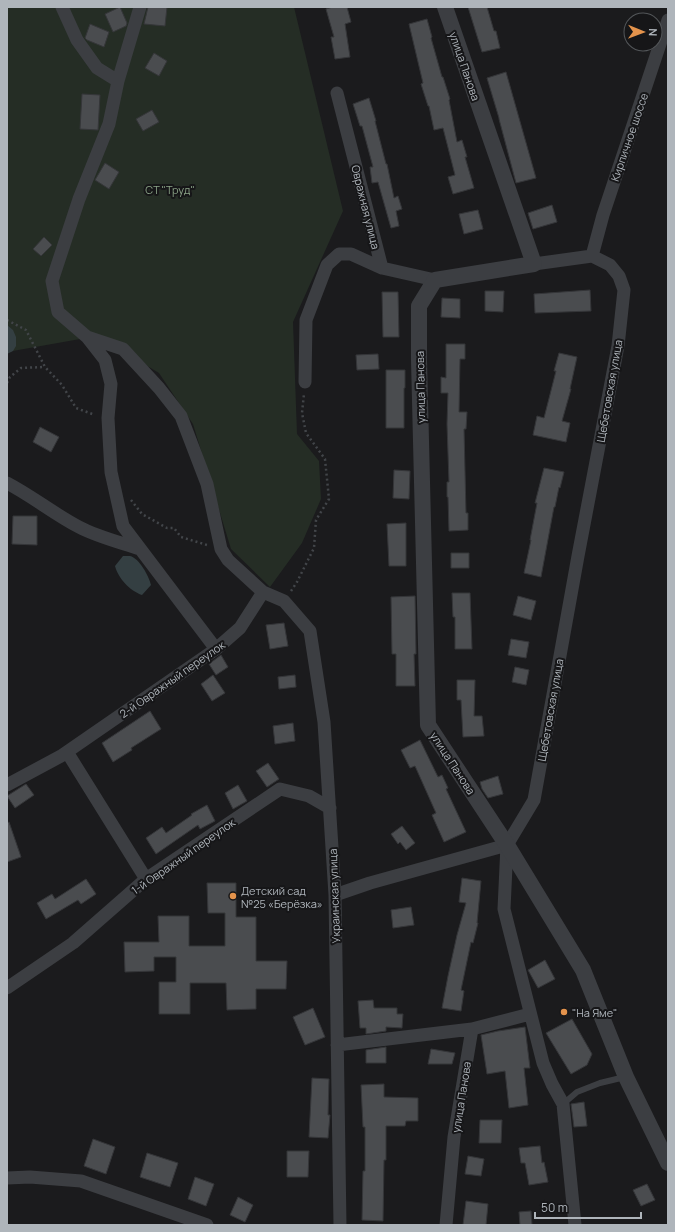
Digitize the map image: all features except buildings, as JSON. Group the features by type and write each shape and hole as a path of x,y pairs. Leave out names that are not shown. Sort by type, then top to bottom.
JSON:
{"street":[{"path":"62,7 77,40 97,68 118,81"},
{"path":"140,7 118,81 108,124 79,199 52,281 58,312 87,337 105,360 111,384 108,418 111,472 122,526 216,649"},
{"name":"улица Панова","path":"445,7 534,264"},
{"name":"Кирпичное шоссе","path":"592,256 603,215 668,20"},
{"name":"Овражная улица","path":"337,93 382,268"},
{"path":"305,382 306,320 328,264 340,254 351,254 382,268 435,280 592,256"},
{"name":"Щебетовская улица","path":"575,1225 563,1104 543,1063 504,909 507,845 534,800 618,346 624,290 619,276 610,265 592,256"},
{"name":"улица Панова","path":"435,280 419,306 428,725 507,845 583,970 626,1077 668,1162"},
{"path":"87,337 123,349 159,388 181,416 207,484 221,549"},
{"path":"7,484 35,499 78,527 98,536 140,549"},
{"name":"Украинская улица","path":"221,549 228,560 263,592 284,601 310,631 324,722 335,895 340,1225"},
{"name":"2-й Овражный переулок","path":"7,785 67,752 216,649 240,628 263,592"},
{"path":"67,752 146,879"},
{"name":"1-й Овражный переулок","path":"7,988 73,943 146,879 280,789 309,796 330,808"},
{"path":"335,895 370,883 507,845"},
{"path":"337,1045 472,1029 530,1014"},
{"name":"улица Панова","path":"446,1225 454,1138 472,1029"},
{"path":"7,1178 30,1177 81,1181 207,1225"}],"lane":[{"path":"563,1104 577,1092 600,1083 626,1077"}],"path":[{"path":"7,320 26,330 45,367 62,385 76,408 90,414 108,418"},
{"path":"7,383 20,368 45,367"},
{"path":"284,601 297,582 314,548 316,520 329,498 325,459 306,432 302,413 305,382"},
{"path":"128,496 142,514 167,528 174,528 181,537 221,549"}],"green space":[{"name":"СТ \"Труд\"","path":"7,7 294,7 343,211 293,322 297,434 319,461 321,499 302,543 270,587 231,549 193,424 159,373 97,336 7,352"}],"shaded area":[{"path":"7,325 13,330 16,337 16,346 13,351 7,354"},
{"path":"123,556 130,556 137,560 148,577 151,585 142,595 129,587 117,571 115,566"}],"place":[{"name":"Детский сад №25 «Берёзка»","path":"233,896"},
{"name":"\"На Яме\"","path":"564,1012"}]}
